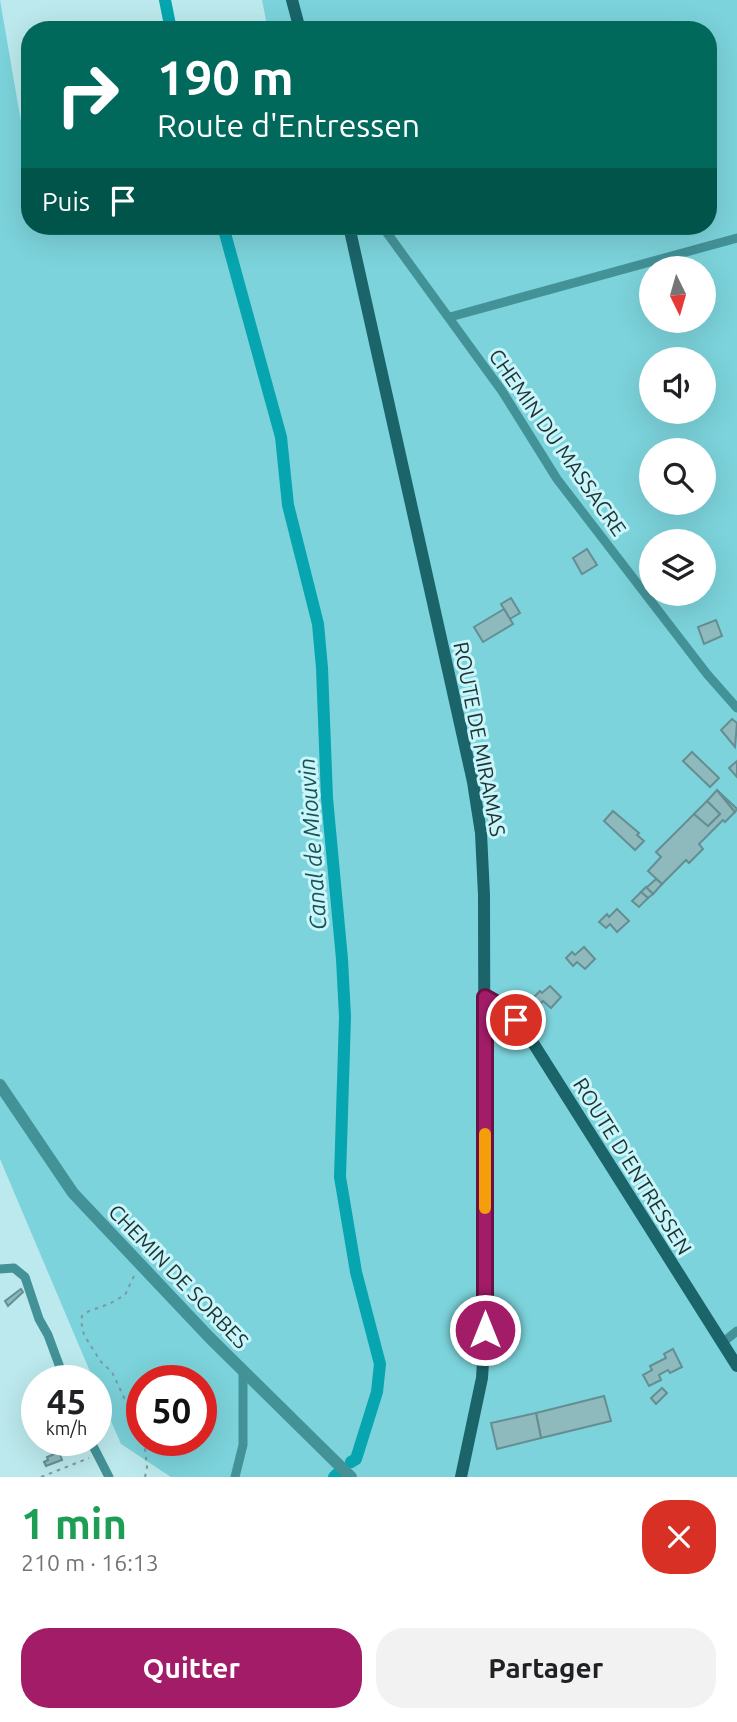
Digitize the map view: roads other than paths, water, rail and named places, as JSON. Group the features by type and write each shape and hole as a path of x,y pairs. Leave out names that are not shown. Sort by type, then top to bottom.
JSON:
{"main road":[{"path":"292,0 298,21"},
{"name":"ROUTE DE MIRAMAS","path":"351,235 479,814 483,863 485,997 485,1330 482,1378 461,1477"},
{"name":"ROUTE D'ENTRESSEN","path":"485,997 501,1006 523,1027 737,1366"}],"street":[{"name":"CHEMIN DU MASSACRE","path":"389,235 502,391 557,479 707,674 737,708"},
{"path":"450,317 737,238"},
{"name":"CHEMIN DE SORBES","path":"0,1085 73,1193 243,1371 351,1477"},
{"path":"0,1269 14,1268 25,1277 39,1319 59,1365"},
{"path":"722,1343 737,1331"},
{"path":"235,1477 243,1445 243,1371"},
{"path":"98,1456 109,1477"}],"waterway":[{"name":"Canal de Miouvin","path":"165,0 169,21"},
{"name":"Canal de Miouvin","path":"225,235 281,437 288,505 318,624 327,798 345,1017 340,1177 356,1272 380,1364 377,1392 356,1459 351,1462"},
{"name":"Canal de Miouvin","path":"334,1477 337,1474"}]}
